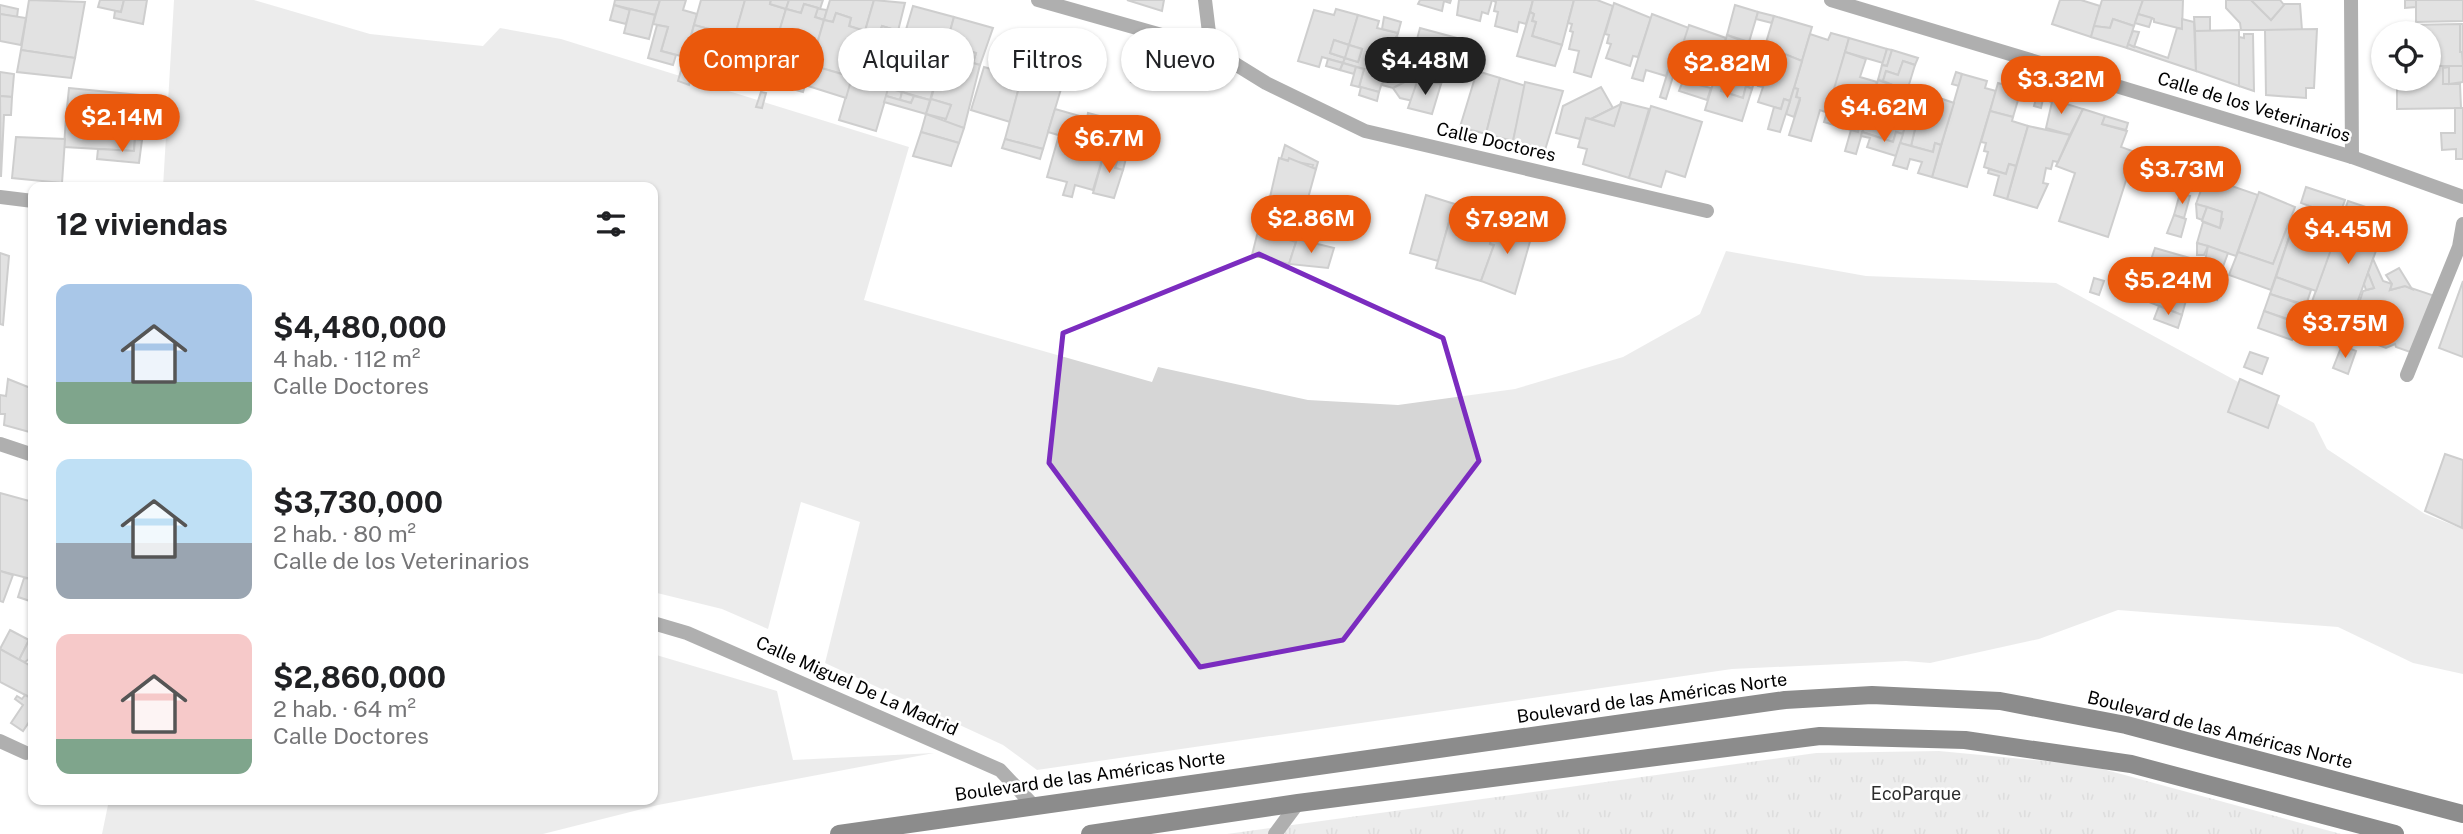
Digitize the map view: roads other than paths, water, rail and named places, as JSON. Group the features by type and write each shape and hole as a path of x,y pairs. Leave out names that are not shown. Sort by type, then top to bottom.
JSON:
{"main road":[{"name":"Boulevard de las Américas Norte","path":"839,834 1785,700 1872,695 2000,701 2126,725 2463,814"},
{"path":"1090,834 1298,803 1819,736 1965,740 2131,764 2395,834"}],"street":[{"name":"Calle Doctores","path":"1038,0 1136,28"},
{"path":"1205,0 1208,28"},
{"name":"Calle de los Veterinarios","path":"1831,0 2352,157 2463,197"},
{"path":"2351,0 2352,157"},
{"name":"Calle Doctores","path":"1239,67 1266,83 1365,131 1707,211"},
{"path":"0,197 28,200"},
{"path":"2407,375 2459,247 2463,224"},
{"path":"0,443 28,452"},
{"name":"Calle Miguel De La Madrid","path":"658,625 687,633 1000,770 1033,805"},
{"path":"0,741 26,752"},
{"path":"1275,834 1298,803"}],"park label":[{"name":"EcoParque","path":"1916,794"}]}
